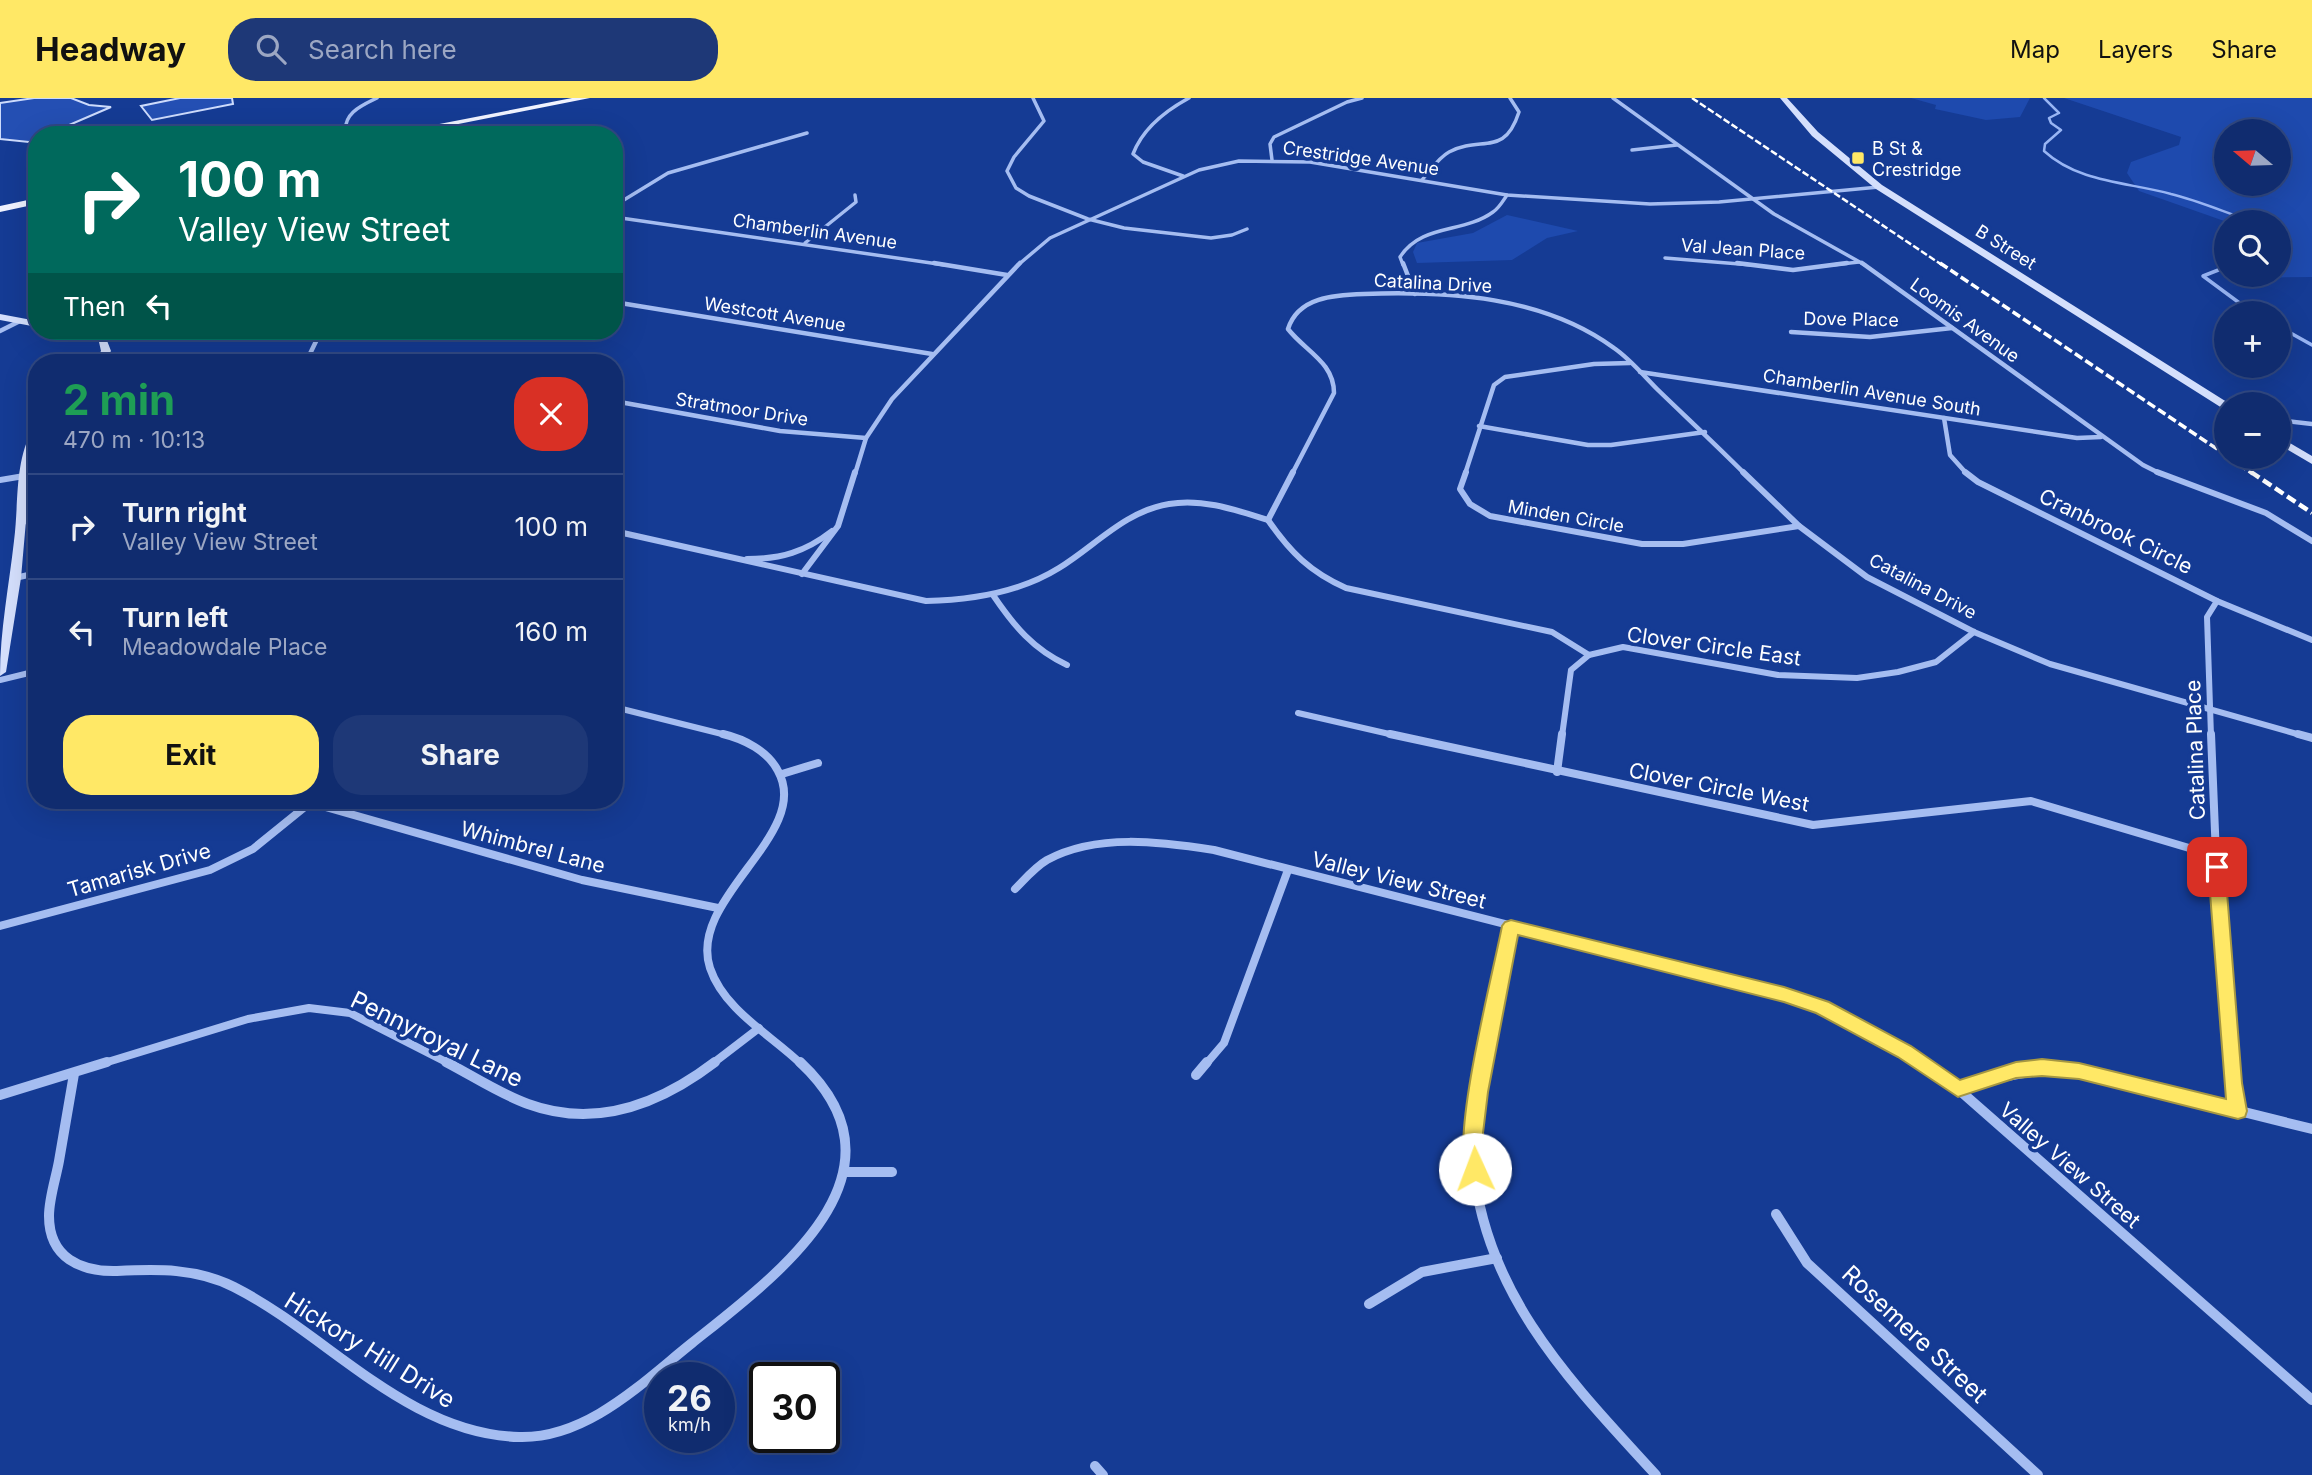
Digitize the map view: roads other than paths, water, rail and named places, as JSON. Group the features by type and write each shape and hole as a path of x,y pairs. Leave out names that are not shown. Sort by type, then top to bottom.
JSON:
{"main road":[{"path":"435,126 586,98"},
{"name":"B Street","path":"1783,98 1825,142 1879,187 2214,398"},
{"path":"0,209 28,203"},
{"path":"0,317 28,322"},
{"path":"2291,447 2312,461"},
{"path":"0,672 10,624 28,452"}],"street":[{"path":"344,126 346,118 377,98"},
{"path":"1033,98 1044,121 1040,131 1009,160 1006,171 1016,188 1028,196 1088,219 1142,232 1211,238 1232,235 1247,229"},
{"path":"1183,177 1143,162 1133,154 1136,142 1171,107 1189,98"},
{"path":"1272,160 1270,144 1274,137 1362,98"},
{"path":"1422,180 1442,157 1450,152 1472,146 1492,145 1510,136 1519,112 1510,98"},
{"name":"Loomis Avenue","path":"1614,98 1751,199 1860,262 2143,465 2175,481 2266,513 2312,541"},
{"path":"623,200 668,173 684,167 807,133"},
{"path":"1632,150 1678,145"},
{"name":"Crestridge Avenue","path":"802,574 838,526 866,438 892,399 1007,275 1050,237 1183,177 1224,163 1272,160 1324,163 1507,195 1650,204 1751,199 1879,187"},
{"path":"805,243 856,202 855,195"},
{"path":"1415,294 1400,257 1404,248 1422,236 1476,221 1495,212 1507,195"},
{"name":"Chamberlin Avenue","path":"623,218 1007,275"},
{"name":"Val Jean Place","path":"1665,258 1690,258 1793,270 1860,262"},
{"name":"Catalina Drive","path":"1268,520 1334,393 1336,379 1329,368 1293,338 1287,329 1292,314 1306,304 1335,296 1415,294 1474,297 1535,309 1587,329 1617,350 1705,432 1799,526 1867,577 1974,632 2050,664 2312,738"},
{"name":"Westcott Avenue","path":"623,303 932,354"},
{"path":"0,331 20,321"},
{"name":"Dove Place","path":"1791,332 1870,337 1952,328"},
{"name":"Minden Circle","path":"1630,363 1594,364 1505,377 1494,385 1460,489 1470,504 1490,516 1642,544 1683,544 1799,526"},
{"name":"Chamberlin Avenue South","path":"1639,372 2077,438 2101,437"},
{"name":"Stratmoor Drive","path":"623,403 780,431 866,438"},
{"name":"Cranbrook Circle","path":"1944,418 1947,453 1957,467 1978,482 2217,601 2312,640"},
{"path":"2291,422 2312,424"},
{"path":"1479,426 1588,445 1611,445 1705,432"},
{"path":"0,480 24,476"},
{"path":"623,533 926,601 955,601 993,595 1029,583 1056,569 1130,518 1159,506 1194,503 1230,508 1268,520 1292,556 1318,576 1346,588 1552,632 1589,655 1571,670 1557,772"},
{"path":"22,522 28,521"},
{"path":"734,559 771,559 802,553 838,526"},
{"path":"14,578 28,575"},
{"path":"993,595 1020,636 1039,652 1067,665"},
{"name":"Catalina Place","path":"2217,601 2207,617 2216,856 2233,1083 2238,1111"},
{"name":"Clover Circle East","path":"1589,655 1623,647 1778,675 1857,678 1898,672 1936,662 1974,632"},
{"path":"0,680 28,673"},
{"path":"623,709 740,738 758,747 772,759 782,774 818,762"},
{"name":"Clover Circle West","path":"1298,713 1557,772 1813,825 2031,802 2216,856"},
{"name":"Hickory Hill Drive","path":"74,1074 49,1217 52,1240 62,1257 83,1269 176,1270 234,1287 427,1412 454,1424 489,1434 520,1437 553,1431 593,1416 632,1391 781,1270 807,1243 830,1210 845,1172 845,1139 838,1111 826,1089 730,1000 712,978 707,961 706,944 718,908 773,832 786,794 782,774"},
{"name":"Tamarisk Drive","path":"0,926 210,870 263,842 303,809"},
{"name":"Whimbrel Lane","path":"335,809 582,880 718,908"},
{"name":"Valley View Street","path":"1015,889 1046,861 1067,853 1118,843 1178,844 1214,850 1784,995 1822,1008 1905,1051 1958,1089 2312,1400"},
{"path":"1196,1076 1224,1043 1288,870"},
{"path":"1511,926 1473,1133 1481,1205 1497,1258 1528,1321 1557,1365 1656,1475"},
{"name":"Pennyroyal Lane","path":"0,1095 248,1019 280,1012 328,1009 349,1013 528,1104 554,1112 604,1115 631,1109 672,1093 759,1028"},
{"path":"1958,1089 2016,1070 2042,1067 2079,1071 2312,1129"},
{"path":"845,1172 892,1172"},
{"name":"Rosemere Street","path":"1776,1214 1807,1263 2038,1475"},
{"path":"1369,1304 1422,1272 1497,1258"}],"waterway":[{"path":"2044,98 2059,113 2049,118 2051,123 2061,130 2045,144 2044,151 2058,162 2088,176 2155,190 2219,210"},
{"path":"2214,272 2203,276 2214,284"},
{"path":"2218,287 2237,301"},
{"path":"2291,333 2312,345"}],"railway":[{"path":"1692,98 1942,265"},
{"path":"1940,263 2214,447"},
{"path":"2246,469 2253,474"},
{"path":"2251,472 2312,513"}],"place":[{"name":"B St & Crestridge","path":"1858,158"}]}
